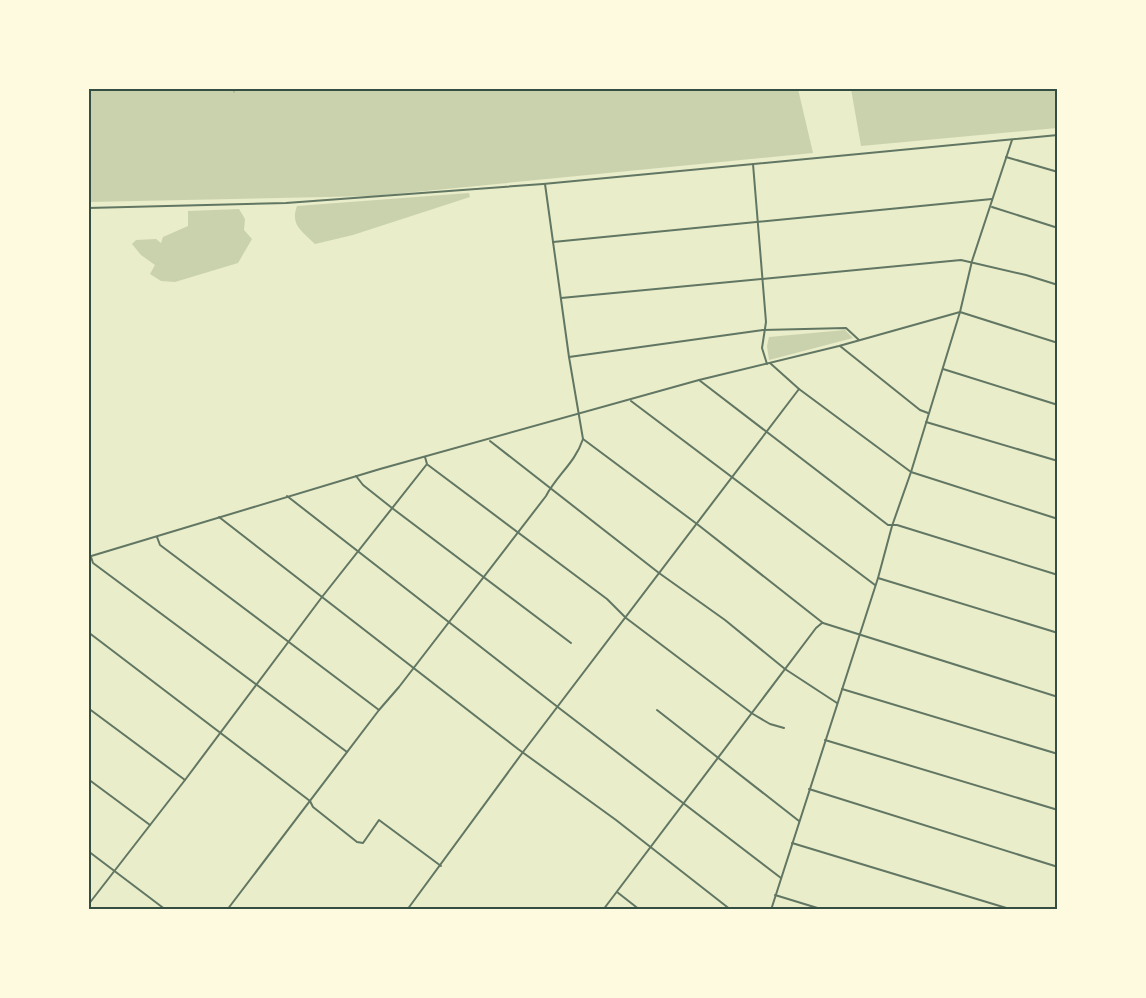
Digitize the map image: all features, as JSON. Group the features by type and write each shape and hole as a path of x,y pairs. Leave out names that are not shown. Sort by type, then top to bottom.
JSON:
{"street":[{"path":"88,208 286,203 545,184 1058,135"},
{"path":"771,909 878,578 892,526 960,312 972,261 1012,140"},
{"path":"1006,157 1058,172"},
{"path":"753,164 765,331 762,348 768,364 911,472 1058,519"},
{"path":"227,909 346,752 449,622 550,487 577,455 583,440 545,184"},
{"path":"553,243 992,199"},
{"path":"991,207 1058,228"},
{"path":"561,298 961,260 1058,285"},
{"path":"346,752 93,563 90,557 356,476 632,401 699,380 839,346 960,312 1058,344"},
{"path":"569,357 765,331 846,328 859,340"},
{"path":"839,346 921,410 928,413"},
{"path":"942,369 1058,405"},
{"path":"699,380 888,525 897,525 1058,574"},
{"path":"407,909 523,752 559,708 800,389"},
{"path":"632,401 875,585"},
{"path":"926,422 1058,461"},
{"path":"489,440 785,669 837,703"},
{"path":"583,440 823,623 1058,696"},
{"path":"425,457 427,464 607,599 626,618 753,714 770,724 784,728"},
{"path":"88,905 186,780 287,642 427,464"},
{"path":"356,476 363,485 392,508 571,642"},
{"path":"287,496 781,878"},
{"path":"219,517 413,668 731,909"},
{"path":"157,537 160,545 379,710"},
{"path":"878,578 1058,633"},
{"path":"603,909 816,628 823,623"},
{"path":"88,632 310,801 313,807 357,842 363,843 379,820 441,866"},
{"path":"842,688 1058,754"},
{"path":"88,708 186,780"},
{"path":"657,710 799,820"},
{"path":"825,740 1058,810"},
{"path":"88,778 150,825"},
{"path":"809,789 1058,867"},
{"path":"792,843 1013,909"},
{"path":"88,851 166,909"},
{"path":"617,891 640,909"},
{"path":"776,895 824,909"}],"green space":[{"path":"88,89 798,89 813,153 374,196 89,202"},
{"path":"851,89 1057,89 1057,128 861,146"},
{"path":"469,193 470,197 353,235 315,244 298,227 295,218 297,206"},
{"path":"239,209 245,219 244,230 252,239 238,263 175,282 161,281 150,274 155,265 141,255 132,244 136,240 156,239 161,243 163,237 188,226 188,211"},
{"path":"845,330 853,338 769,360 767,346 769,337"}],"waterway":[{"path":"233,88 234,92"}]}
